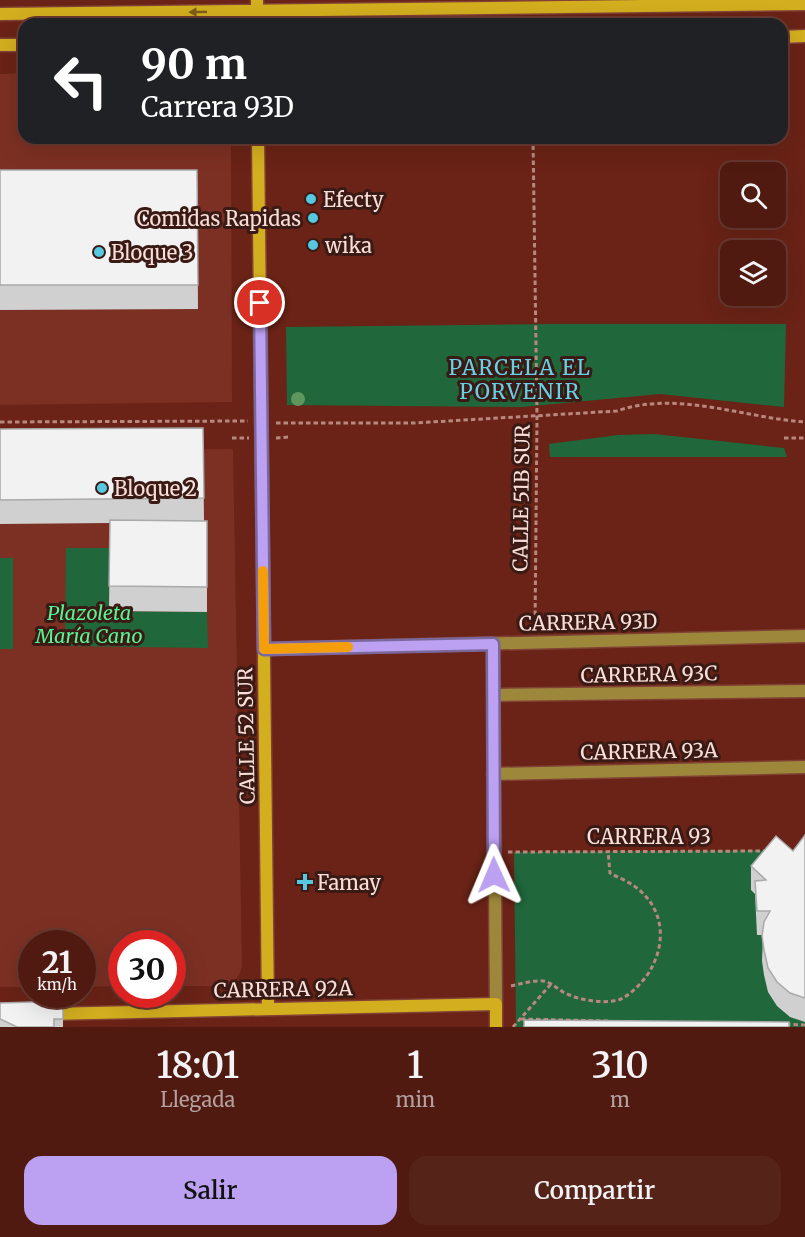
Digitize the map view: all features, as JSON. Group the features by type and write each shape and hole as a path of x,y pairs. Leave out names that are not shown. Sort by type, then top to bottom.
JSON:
{"street":[{"path":"0,14 257,5 805,4"},
{"path":"788,37 805,36"},
{"path":"0,45 18,45"},
{"name":"CALLE 52 SUR","path":"258,144 268,1009"},
{"name":"CARRERA 93D","path":"264,649 805,636"},
{"path":"493,644 496,1027"},
{"name":"CARRERA 93C","path":"493,695 805,691"},
{"name":"CARRERA 93A","path":"494,774 805,767"},
{"name":"CARRERA 92A","path":"32,1014 496,1004"}],"path":[{"name":"CALLE 51B SUR","path":"533,144 537,416 535,643"},
{"path":"0,422 414,423 617,411 636,405 660,403 698,406 805,422"},
{"path":"784,438 805,438"},
{"path":"495,989 541,981 565,993 600,1002 620,999 638,987 650,973 659,954 662,937 659,917 639,889 610,873 608,851"},
{"name":"CARRERA 93","path":"494,852 770,851"},
{"path":"513,1027 551,984"},
{"path":"521,1019 615,1021"},
{"path":"781,1024 805,1025"}],"shaded area":[{"path":"18,73 18,144 231,144 232,402 0,405 0,74"},
{"path":"233,449 242,966 233,983 226,986 186,986 186,930 108,930 108,986 96,987 96,930 18,930 18,987 0,987 0,452"}],"green space":[{"path":"786,324 784,407 660,394 522,407 287,405 286,327"},
{"path":"654,434 784,448 787,457 550,457 549,444 618,435"},
{"name":"Plazoleta María Cano","path":"66,548 109,548 109,611 207,612 208,648 65,646"},
{"path":"0,558 13,558 13,649 0,649"},
{"path":"805,850 805,1027 516,1027 514,852"}],"building":[{"name":"Bloque 3","path":"0,170 197,170 198,285 0,285"},
{"name":"Bloque 2","path":"203,428 204,498 0,500 0,429"},
{"path":"110,520 207,521 207,587 109,586"},
{"path":"805,835 805,998 790,993 777,982 768,968 762,936 764,922 770,911 757,911 755,881 766,880 751,866 776,836 793,851"},
{"path":"18,1002 18,1008 63,1008 63,1019 54,1019 54,1027 17,1027 0,1019 0,1003"},
{"path":"524,1020 789,1022 789,1027 524,1027"}],"slow traffic":[{"path":"263,571 264,649 348,647"}],"place":[{"name":"Efecty","path":"311,199"},
{"name":"Comidas Rapidas","path":"313,218"},
{"name":"wika","path":"313,245"},
{"name":"Bloque 3","path":"99,252"},
{"name":"Bloque 2","path":"102,488"},
{"name":"Famay","path":"305,882"}],"district":[{"name":"PARCELA EL PORVENIR","path":"520,379"}],"route":[{"path":"260,303 264,649 493,644 494,875"}]}
